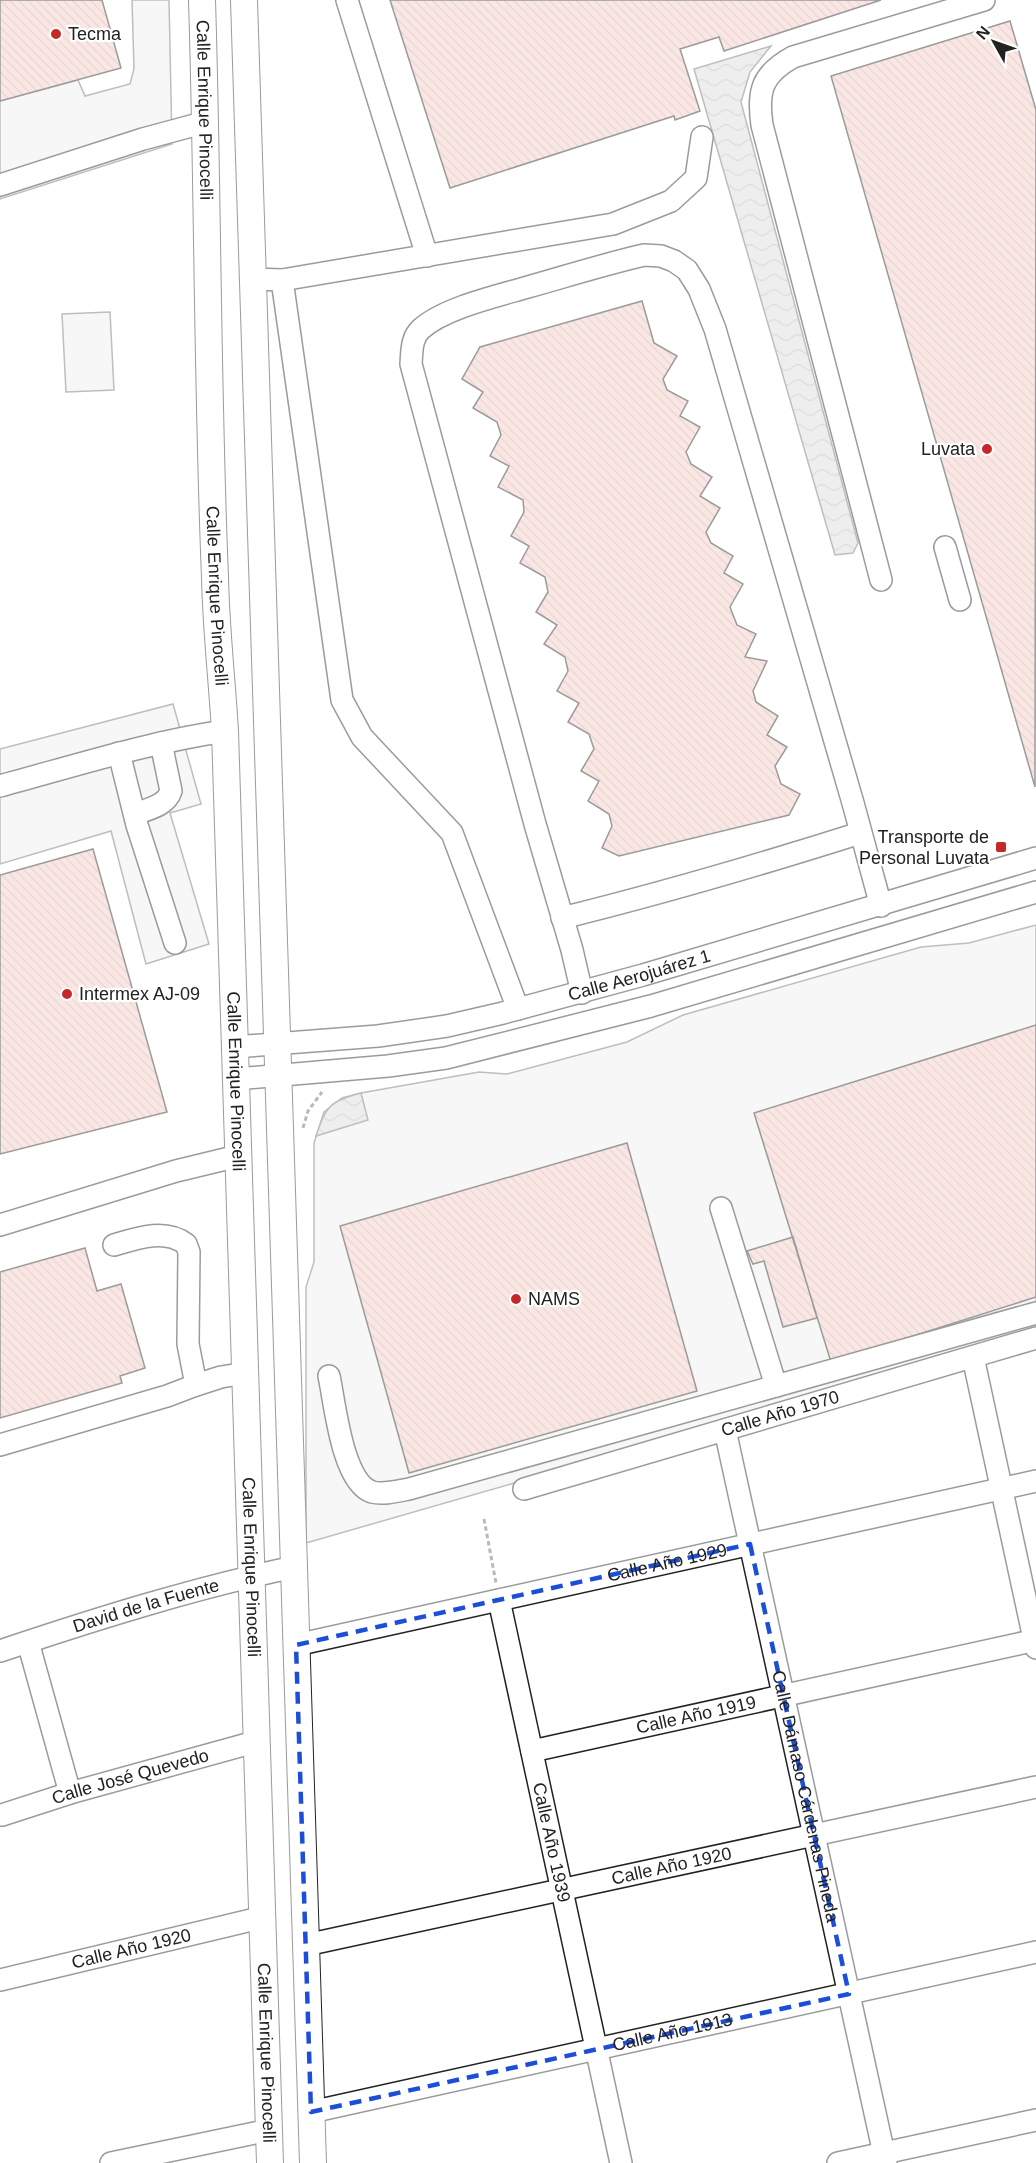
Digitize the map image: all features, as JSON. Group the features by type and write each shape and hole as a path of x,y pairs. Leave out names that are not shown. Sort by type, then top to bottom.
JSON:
{"main road":[{"name":"Calle Enrique Pinocelli","path":"202,0 215,580 225,731 270,2163"},
{"path":"244,0 313,2163"}],"street":[{"path":"347,0 427,256"},
{"path":"881,580 765,136 759,106 760,91 768,77 779,65 793,57 984,0"},
{"path":"0,185 144,139 206,122"},
{"path":"253,279 282,280 613,224 671,201 696,178 702,137"},
{"path":"582,993 411,364 414,337 420,330 446,315 475,303 612,263 644,255 661,256 687,270 699,289 731,382 880,906"},
{"path":"282,280 342,700 362,737 452,833 518,1009"},
{"path":"945,547 960,600"},
{"path":"0,786 119,753 225,731"},
{"path":"135,814 169,798 171,791 161,743"},
{"path":"119,753 135,814 176,943"},
{"path":"562,918 649,897 861,833"},
{"name":"Calle Aerojuárez 1","path":"235,1047 421,1031 518,1009 582,993 1036,858"},
{"name":"Calle Aerojuárez 1","path":"236,1079 388,1066 446,1058 651,1005 1036,892"},
{"path":"0,1225 176,1171 238,1156"},
{"path":"721,1208 776,1386"},
{"path":"114,1245 140,1237 157,1235 170,1236 186,1244 189,1252 188,1344 196,1385"},
{"path":"329,1376 342,1444 353,1475 361,1485 372,1492 387,1493 409,1489 1036,1312"},
{"name":"Calle Año 1970","path":"524,1489 1036,1338"},
{"path":"972,1357 1036,1643"},
{"path":"0,1445 167,1396 222,1377 246,1373"},
{"name":"Calle Dámaso Cárdenas Pineda","path":"725,1430 885,2158"},
{"name":"Calle Año 1929","path":"296,1645 1036,1481"},
{"name":"David de la Fuente","path":"0,1651 252,1576 294,1567"},
{"name":"Calle Año 1939","path":"499,1600 621,2163"},
{"path":"28,1642 70,1792"},
{"name":"Calle Año 1919","path":"531,1751 1036,1643"},
{"name":"Calle José Quevedo","path":"2,1815 70,1792 258,1741"},
{"name":"Calle Año 1920","path":"306,1945 1036,1787"},
{"name":"Calle Año 1920","path":"0,1980 264,1917"},
{"name":"Calle Año 1913","path":"311,2112 1036,1952"},
{"path":"838,2163 885,2158 1036,2120"},
{"path":"111,2163 269,2130"}],"path":[{"path":"302,1134 308,1111 328,1088"},
{"path":"484,1520 499,1600"}],"highlighted area":[{"path":"750,1544 849,1994 311,2112 296,1645"}],"shaded area":[{"path":"132,0 169,0 172,144 0,199 0,101 78,80 85,96 130,84 134,69"},
{"path":"110,312 114,390 66,392 62,314"},
{"path":"173,704 201,804 170,813 209,944 146,964 111,831 0,864 0,749"},
{"path":"1036,925 1036,1333 306,1543 306,1287 314,1262 314,1143 324,1112 342,1098 361,1093 479,1072 507,1074 627,1042 683,1015 921,947 969,943"}],"water":[{"path":"771,46 750,72 741,102 858,543 853,553 835,555 694,69"},
{"path":"361,1093 368,1120 316,1136 326,1111 331,1106 342,1099"}],"building":[{"name":"Tecma","path":"0,0 102,0 121,68 0,101"},
{"path":"390,0 881,0 724,51 719,37 680,49 700,111 675,120 674,116 450,188"},
{"name":"Luvata","path":"1010,21 1036,110 1035,787 831,76"},
{"path":"642,301 654,343 677,356 663,379 667,390 688,401 680,416 700,427 686,452 691,464 712,477 700,496 720,508 706,532 711,543 733,556 724,573 743,584 730,607 737,625 756,634 745,657 767,661 753,691 756,702 778,716 767,735 787,747 775,766 781,784 800,794 789,815 619,856 602,848 612,826 609,814 588,801 599,781 581,771 594,749 589,734 568,722 579,703 557,691 568,671 565,657 544,644 557,625 536,612 548,592 545,577 520,563 529,546 511,536 524,512 523,500 498,487 509,466 490,456 501,435 497,422 473,408 483,392 462,379 480,347"},
{"name":"Intermex AJ-09","path":"93,849 167,1112 0,1154 0,875"},
{"path":"1036,1025 1036,1297 831,1362 754,1113"},
{"name":"NAMS","path":"627,1143 697,1391 409,1473 340,1226"},
{"path":"793,1237 817,1318 783,1327 764,1261 753,1264 747,1251"},
{"path":"85,1248 97,1291 121,1284 145,1368 120,1376 122,1383 0,1418 0,1272"}],"place":[{"name":"Tecma","path":"56,34"},
{"name":"Luvata","path":"987,449"},
{"name":"Transporte de Personal Luvata","path":"1001,847"},
{"name":"Intermex AJ-09","path":"67,994"},
{"name":"NAMS","path":"516,1299"}]}
